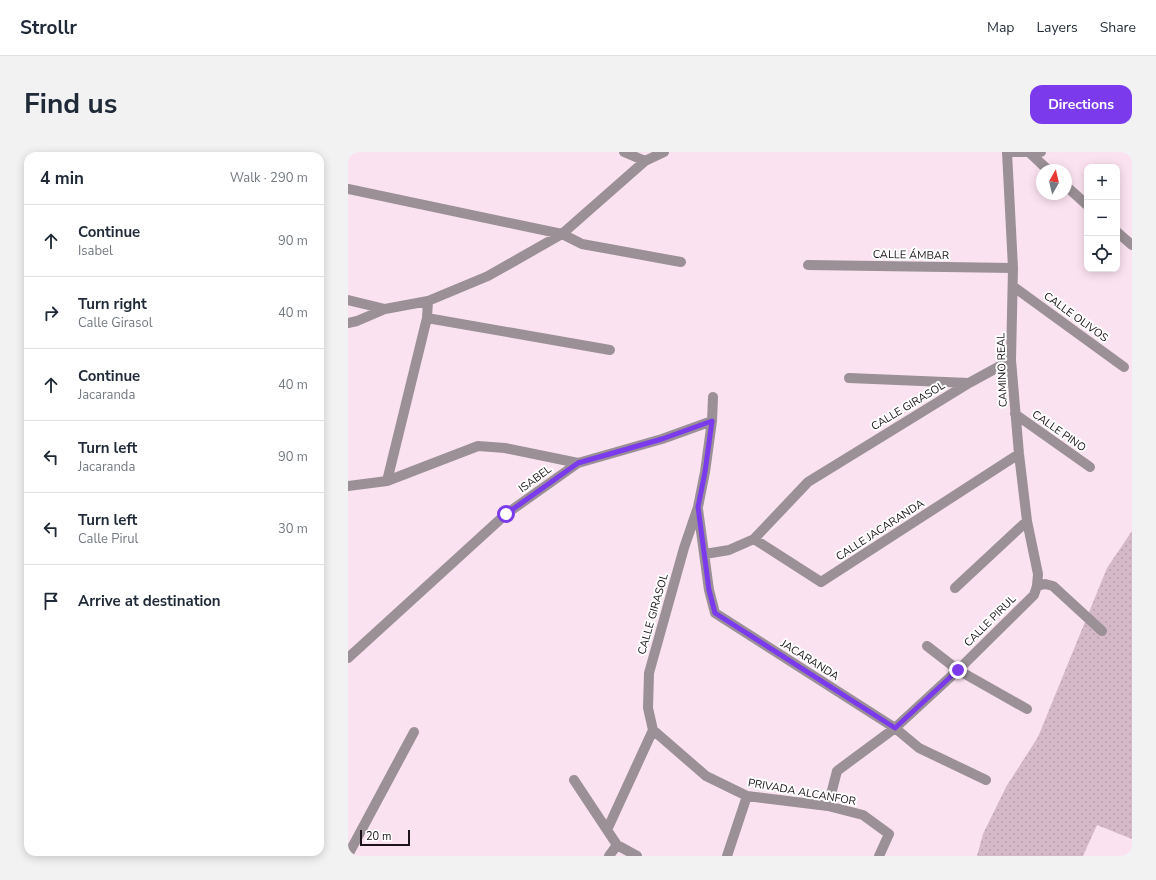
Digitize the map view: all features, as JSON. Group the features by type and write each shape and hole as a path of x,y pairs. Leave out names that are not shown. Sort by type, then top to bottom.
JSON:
{"street":[{"path":"624,152 645,161"},
{"path":"348,323 357,321 385,309 428,301 488,276 562,234 645,161 664,152"},
{"name":"CAMINO REAL","path":"1007,152 1014,287 1011,360 1019,454 1027,521 1038,574 1037,586"},
{"path":"1011,152 1040,152"},
{"path":"1029,152 1042,164"},
{"path":"348,189 562,234 582,244 681,262"},
{"path":"1072,191 1084,202"},
{"path":"1120,235 1132,246"},
{"name":"CALLE ÁMBAR","path":"808,265 1013,268"},
{"name":"CALLE OLIVOS","path":"1014,287 1124,367"},
{"path":"348,300 385,309"},
{"path":"387,481 427,318 428,301"},
{"path":"427,318 610,350"},
{"name":"CALLE GIRASOL","path":"705,554 729,550 754,539 808,482 969,383 1011,360"},
{"path":"849,378 969,383"},
{"name":"CALLE GIRASOL","path":"653,730 648,708 649,672 684,548 698,507 705,472 712,421 713,397"},
{"name":"CALLE PINO","path":"1015,414 1090,466"},
{"name":"ISABEL","path":"348,658 506,514 578,463 662,439 712,421"},
{"path":"348,486 387,481 478,446 505,448 578,463"},
{"name":"CALLE JACARANDA","path":"754,539 821,582 1019,454"},
{"name":"JACARANDA","path":"698,507 709,590 715,613 895,728 919,748 986,780"},
{"path":"955,588 1027,521"},
{"path":"1037,586 1045,584 1053,586 1102,631"},
{"name":"CALLE PIRUL","path":"828,806 837,771 895,728 958,670 1034,595 1037,586"},
{"path":"927,646 958,670 1027,709"},
{"path":"607,830 653,730"},
{"name":"PRIVADA ALCANFOR","path":"653,730 706,776 747,796 828,806 863,815 889,834 879,856"},
{"path":"348,855 414,732"},
{"path":"574,780 617,845 637,856"},
{"path":"727,856 747,796"},
{"path":"609,856 617,845"}],"shaded area":[{"path":"1132,531 1132,839 1097,825 1083,856 977,856 983,834 1006,787 1038,737 1107,568"}],"route":[{"path":"506,514 578,463 662,439 712,421 705,472 698,507 709,590 715,613 895,728 958,670"}]}
